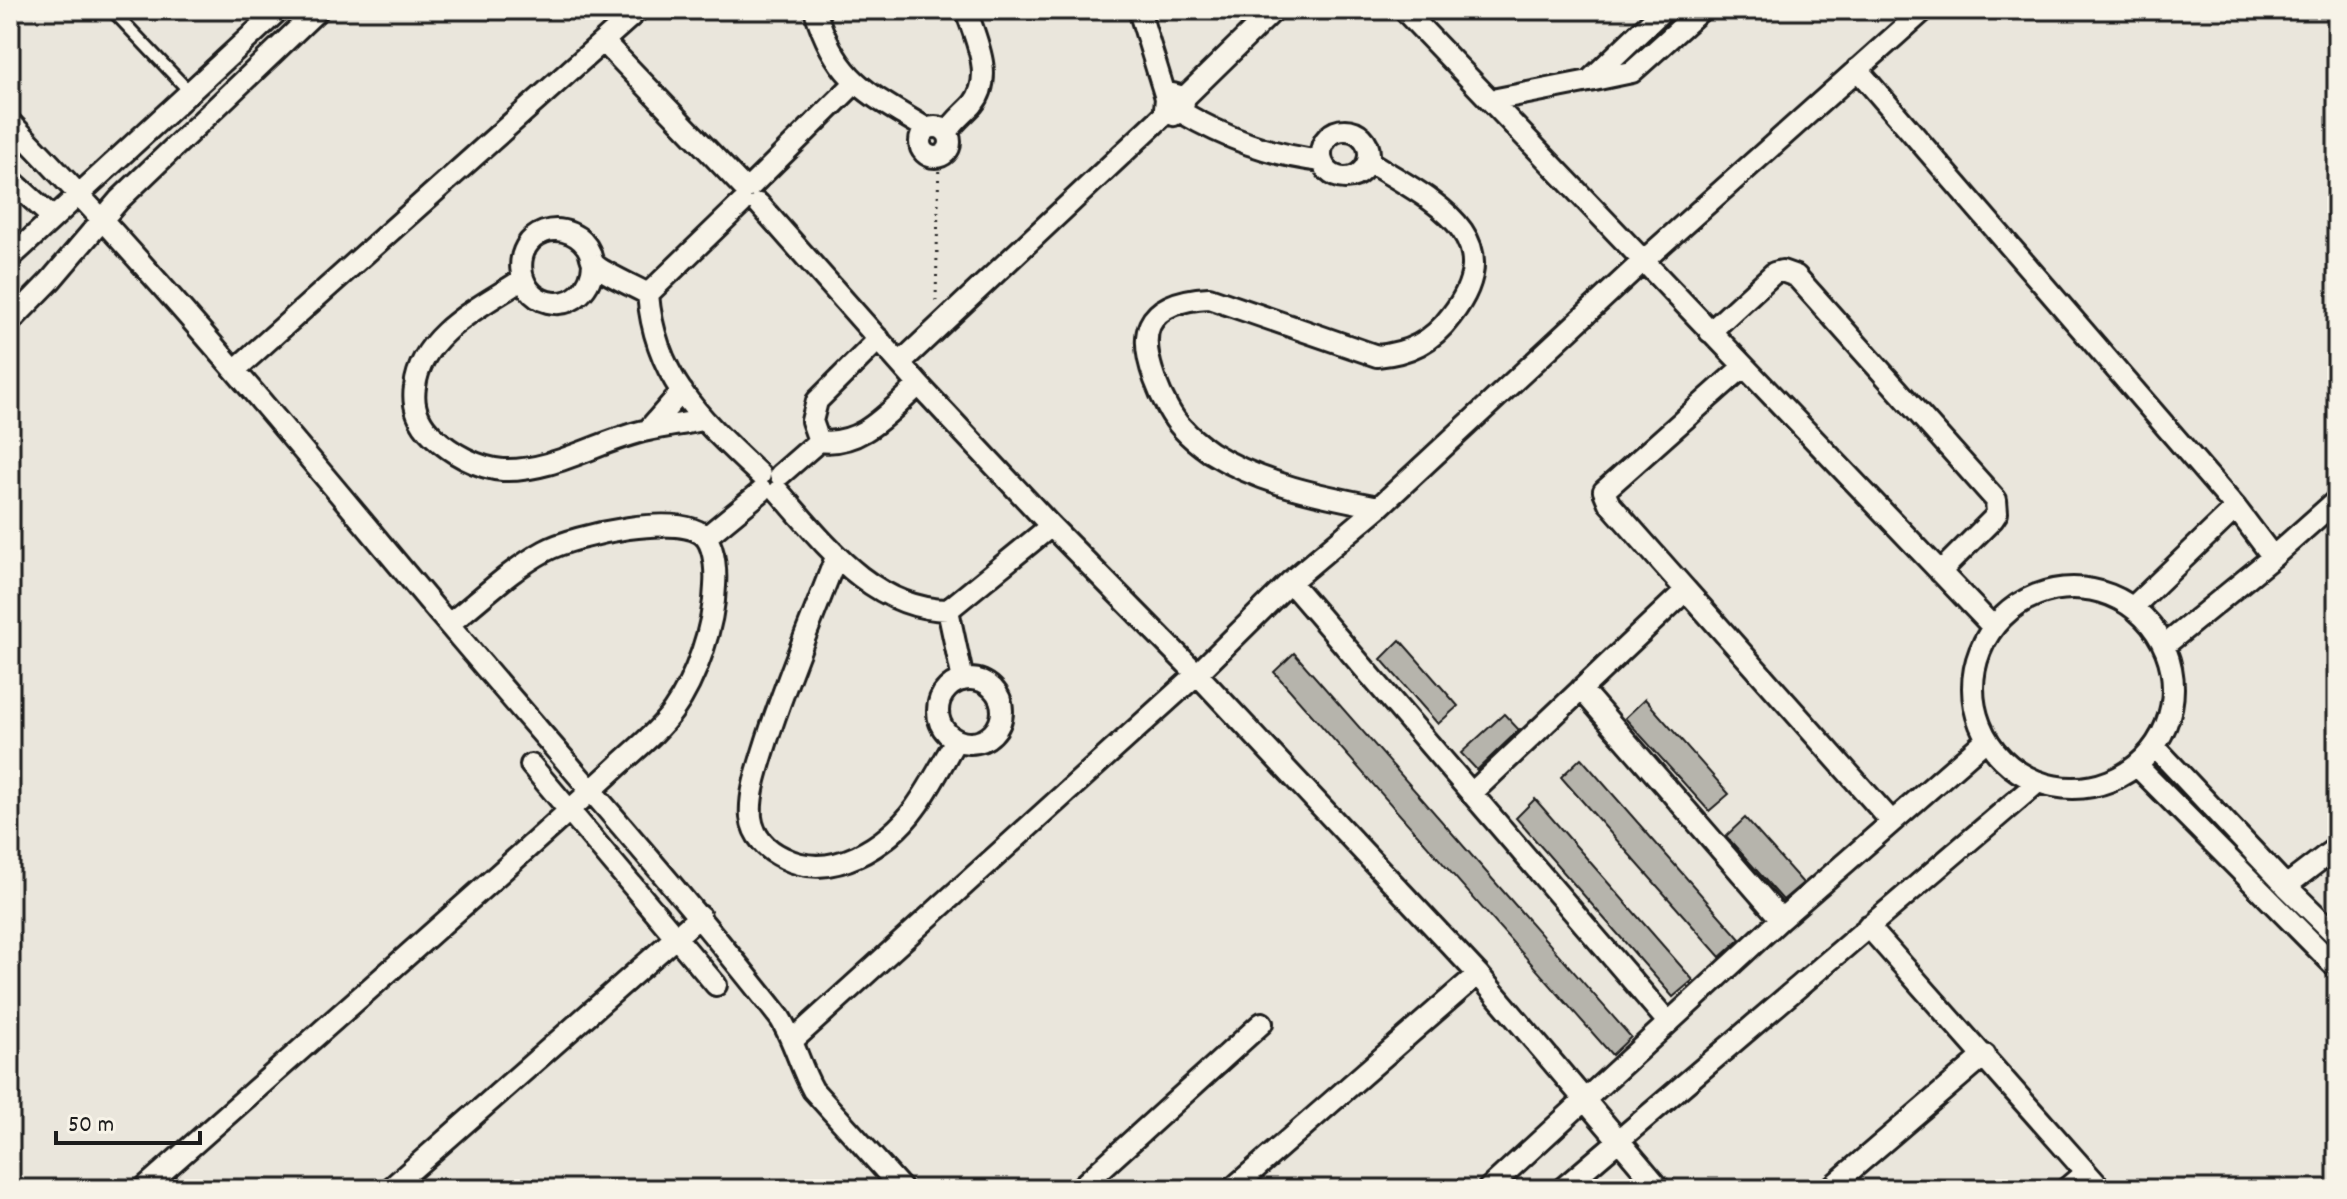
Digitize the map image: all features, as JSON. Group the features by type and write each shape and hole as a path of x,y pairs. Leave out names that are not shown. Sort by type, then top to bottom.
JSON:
{"street":[{"path":"10,258 279,10"},
{"path":"10,322 50,281 119,200 318,10"},
{"path":"235,370 638,10"},
{"path":"815,10 832,55 855,83 937,131 950,147 946,154 939,157"},
{"path":"937,131 973,104 982,83 982,60 966,10"},
{"path":"1139,10 1174,105 1241,142 1271,153 1322,161"},
{"path":"900,363 1274,10"},
{"path":"1404,10 1993,627"},
{"path":"1589,81 1663,10"},
{"path":"1492,100 1632,72 1701,10"},
{"path":"792,1041 1197,674 1290,582 1379,507 1642,262 1924,10"},
{"path":"604,42 1051,526 1197,674 1478,974 1660,1189"},
{"path":"1857,69 2236,508 2273,557"},
{"path":"648,294 749,196 855,83"},
{"path":"189,91 210,113"},
{"path":"10,122 80,193 101,221 235,370 700,916 780,1018 813,1090 902,1189"},
{"path":"1343,130 1355,132 1365,141 1369,152 1363,171 1349,178 1334,176 1322,161 1325,141 1343,130"},
{"path":"1368,161 1448,212 1466,234 1472,247 1472,278 1462,302 1433,336 1406,351 1377,356 1209,298 1184,301 1162,312 1151,324 1147,342 1153,372 1170,411 1180,427 1208,450 1248,472 1311,494 1379,507"},
{"path":"10,179 53,218"},
{"path":"552,230 567,231 580,238 589,250 593,264 586,288 577,297 565,302 539,298 529,290 520,265 524,251 533,239 552,230"},
{"path":"593,264 648,294"},
{"path":"1710,332 1774,273 1782,271 1796,276 1996,500 1997,513 1993,519 1940,572"},
{"path":"523,279 452,327 420,365 414,394 421,422 457,455 501,470 519,469 559,460 648,430 702,420"},
{"path":"648,294 651,324 664,364 702,420 770,483 836,557 887,595 923,609 948,610 1051,526"},
{"path":"819,441 812,421 817,401 879,339"},
{"path":"1743,367 1604,491 1609,503 1892,822"},
{"path":"706,537 819,441 844,442 857,437 919,385"},
{"path":"648,430 682,391"},
{"path":"2164,646 2337,500"},
{"path":"2133,607 2236,508"},
{"path":"143,1189 570,811 662,725 684,692 704,646 712,617 716,583 712,550 706,537 678,527 641,526 559,545 522,566 449,624"},
{"path":"836,557 778,707 763,755 751,812 756,833 769,848 795,863 828,865 854,858 876,846 910,815 956,740"},
{"path":"1290,582 1668,1022"},
{"path":"2074,587 2105,593 2133,607 2151,624 2164,646 2172,671 2173,698 2167,724 2155,747 2123,776 2089,788 2063,788 2038,782 2009,765 1987,739 1976,712 1973,682 1979,653 1993,627 2015,605 2044,592 2074,587"},
{"path":"1472,793 1686,590"},
{"path":"948,610 963,680"},
{"path":"963,680 978,680 991,687 1000,700 1002,715 997,729 986,739 971,743 956,740 947,733 941,724 938,707 945,692 963,680"},
{"path":"1581,689 1781,919"},
{"path":"1488,1189 1781,919 1987,739"},
{"path":"2155,747 2337,936"},
{"path":"531,765 716,985"},
{"path":"2137,766 2337,968"},
{"path":"1562,1189 2038,782"},
{"path":"2286,886 2337,847"},
{"path":"390,1189 700,916"},
{"path":"1868,926 2101,1189"},
{"path":"1232,1189 1478,974"},
{"path":"1079,1189 1262,1023"},
{"path":"1829,1189 1985,1055"},
{"path":"2066,1189 2085,1173"}],"lane":[{"path":"112,10 189,91"}],"path":[{"path":"935,331 939,157"}],"building":[{"path":"1400,640 1458,706 1438,724 1381,659"},
{"path":"1294,653 1631,1037 1612,1055 1274,672"},
{"path":"1645,699 1729,794 1709,811 1625,718"},
{"path":"1504,714 1519,730 1477,770 1461,753"},
{"path":"1581,758 1740,939 1720,957 1561,777"},
{"path":"1535,799 1693,980 1673,997 1516,818"},
{"path":"1745,818 1803,883 1783,900 1726,836"}]}
